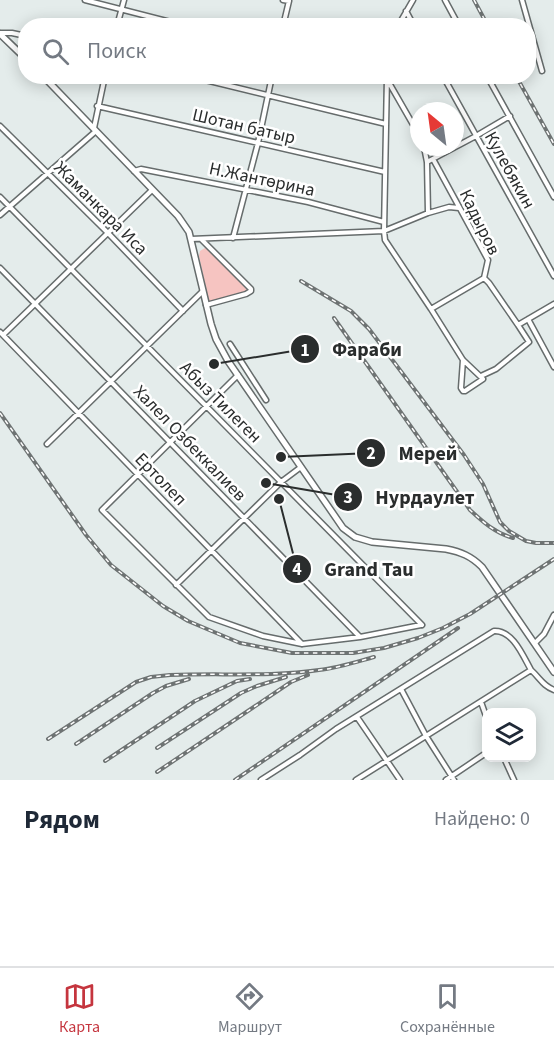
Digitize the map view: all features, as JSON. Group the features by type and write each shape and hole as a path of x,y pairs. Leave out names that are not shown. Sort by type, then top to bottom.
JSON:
{"main road":[{"path":"0,33 18,51"},
{"path":"51,84 183,221 191,239 216,339 228,361 343,528 356,537 372,543 446,549 467,555 482,567 554,672"}],"street":[{"path":"85,0 154,18"},
{"path":"120,18 124,0"},
{"path":"283,0 289,2 285,18"},
{"path":"402,18 413,0"},
{"path":"445,0 455,18"},
{"path":"522,0 527,18"},
{"path":"406,11 410,18"},
{"path":"0,33 18,34"},
{"path":"536,50 542,71"},
{"path":"0,215 95,129 97,106 103,84"},
{"path":"221,84 386,124"},
{"path":"233,238 271,84"},
{"path":"387,84 385,240 463,360 483,379 465,391 461,388 463,360"},
{"path":"390,84 410,119"},
{"name":"Кулебякин","path":"447,84 554,276"},
{"path":"492,84 554,197"},
{"name":"Шотан батыр","path":"97,106 385,172"},
{"path":"427,162 510,116"},
{"name":"Жаманкара Иса","path":"0,126 183,311"},
{"path":"426,156 428,213"},
{"name":"Кадыров","path":"433,159 488,260 484,278 519,325"},
{"name":"Н.Жантөрина","path":"134,171 141,169 246,189 384,222"},
{"path":"1,334 152,190"},
{"name":"Абыз Тилеген","path":"0,197 422,625 360,637"},
{"path":"191,239 384,231 428,213 449,207 460,208"},
{"path":"202,240 251,289 246,294 206,306"},
{"name":"Халел Озбеккалиев","path":"0,268 360,637"},
{"path":"431,309 484,278"},
{"path":"46,444 203,291"},
{"path":"481,376 496,369 529,342 519,325 554,304"},
{"path":"528,319 554,367"},
{"name":"Ертолеп","path":"1,334 302,644"},
{"path":"230,344 266,399"},
{"path":"238,375 102,510 208,617 263,636 302,644 360,637"},
{"path":"176,585 280,482 301,467"},
{"path":"535,643 544,634 554,615"},
{"path":"261,780 336,729 494,631 502,631 509,636 531,670 545,686 554,690"},
{"path":"356,780 531,670"},
{"path":"401,689 426,736 453,778"},
{"path":"481,702 483,708"},
{"path":"357,717 400,780"},
{"path":"446,780 453,778 482,756"},
{"path":"506,762 514,780"}],"shaded area":[{"path":"205,248 211,250 248,291 209,302 199,256 200,251"}],"railway":[{"path":"474,0 484,18"},
{"path":"520,84 554,144"},
{"path":"301,281 351,311 369,329 464,455 483,484 500,522 509,531 526,541 554,543"},
{"path":"334,318 470,510 495,530 513,538"},
{"path":"0,413 86,535 111,565 163,606 188,621 240,643 292,653 353,653 384,648 418,638 470,614 554,559"},
{"path":"235,780 458,628"},
{"path":"48,739 136,682 151,677 301,672 333,668 374,657"},
{"path":"157,772 291,682 308,675"},
{"path":"157,748 241,693 286,677"},
{"path":"76,744 153,693 166,686 189,679"},
{"path":"105,761 195,701 237,681 250,679"}],"place":[{"name":"Фараби","path":"214,364"},
{"name":"Мерей","path":"281,457"},
{"name":"Нурдаулет","path":"266,483"},
{"name":"Grand Tau","path":"279,499"}]}
